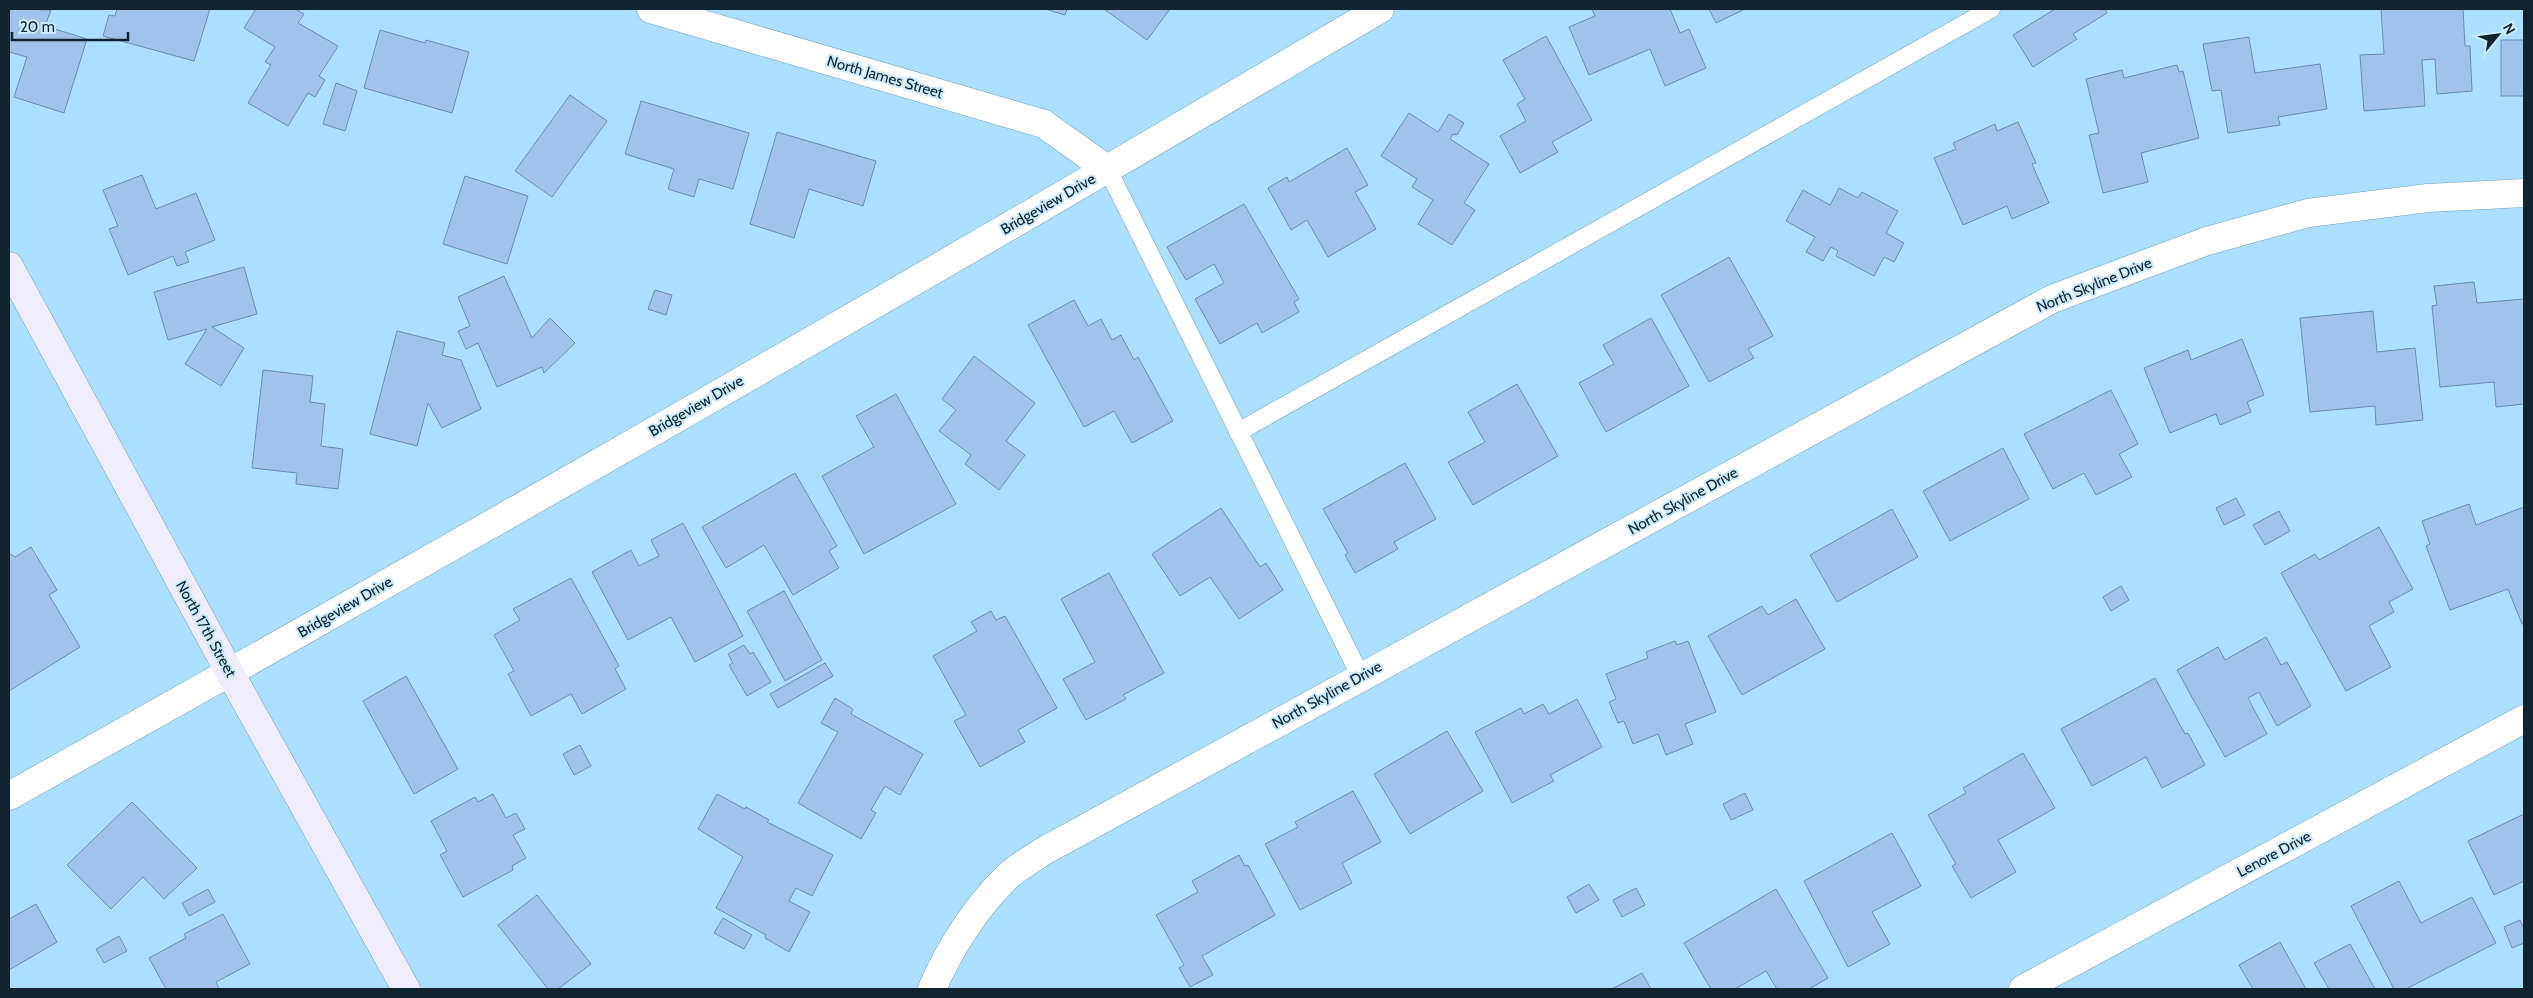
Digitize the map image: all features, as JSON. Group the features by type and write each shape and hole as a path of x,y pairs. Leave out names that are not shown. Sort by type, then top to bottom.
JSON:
{"street":[{"name":"North James Street","path":"651,9 1044,124 1108,170"},
{"name":"Bridgeview Drive","path":"9,796 230,673 1108,170 1380,9"},
{"name":"North Skyline Drive","path":"932,989 943,965 972,920 1008,876 1042,852 2052,299 2206,240 2308,213 2428,198 2524,193"},
{"name":"North 17th Street","path":"9,266 230,673 406,989"},
{"name":"Lenore Drive","path":"2023,989 2524,718"}],"lane":[{"path":"1238,432 1990,9"},
{"path":"1108,170 1361,677"}],"building":[{"path":"9,9 51,10 45,26 87,39 64,113 14,97 27,57 9,52"},
{"path":"117,9 210,9 194,61 103,36 109,15 115,16"},
{"path":"256,9 295,9 304,14 298,23 338,46 319,76 325,80 315,97 308,93 288,126 248,103 271,65 265,62 275,47 244,28"},
{"path":"1045,9 1067,9 1065,15"},
{"path":"1104,9 1170,9 1147,40"},
{"path":"1592,9 1670,9 1680,33 1689,29 1706,68 1665,86 1650,49 1589,75 1569,27 1595,16"},
{"path":"1709,9 1745,9 1716,23"},
{"path":"2055,9 2105,9 2107,13 2073,34 2077,39 2033,67 2013,35"},
{"path":"2381,9 2463,9 2465,46 2470,46 2472,91 2437,94 2435,59 2422,60 2425,106 2364,111 2360,55 2384,54"},
{"path":"380,30 425,43 426,40 469,52 452,113 364,88"},
{"path":"1546,36 1592,120 1552,142 1558,152 1520,173 1500,136 1526,121 1517,104 1525,99 1503,60"},
{"path":"2249,37 2255,73 2320,64 2327,109 2278,117 2280,125 2228,133 2221,90 2212,91 2203,44"},
{"path":"2501,40 2524,40 2524,96 2501,96"},
{"path":"2177,65 2179,72 2183,71 2199,138 2141,153 2148,182 2103,193 2089,135 2099,133 2086,79 2122,70 2124,78"},
{"path":"336,83 357,91 345,131 323,124"},
{"path":"570,95 607,121 552,197 515,171"},
{"path":"641,101 749,133 733,189 699,179 694,197 668,189 674,169 625,154"},
{"path":"1409,113 1438,132 1449,114 1464,123 1457,135 1453,134 1450,139 1489,164 1464,203 1475,210 1452,245 1418,224 1433,200 1412,187 1417,179 1381,156"},
{"path":"2018,122 2036,163 2032,164 2049,203 2012,219 2007,206 1963,225 1934,158 1956,149 1953,143 1995,124 1997,131"},
{"path":"777,132 876,161 863,206 809,189 794,238 750,224"},
{"path":"1347,148 1368,185 1355,192 1376,229 1328,257 1307,220 1291,230 1268,188 1287,177 1289,182"},
{"path":"142,175 156,209 196,193 215,240 185,252 189,262 177,266 173,256 128,275 109,229 118,226 103,190"},
{"path":"465,176 528,196 507,264 443,244"},
{"path":"1839,188 1858,198 1862,192 1898,211 1886,233 1904,243 1894,262 1884,257 1874,276 1836,256 1838,251 1831,247 1823,261 1806,252 1815,237 1786,221 1803,190 1830,205"},
{"path":"1244,204 1299,299 1294,302 1299,312 1262,333 1257,323 1220,344 1195,299 1224,283 1214,264 1186,280 1167,247"},
{"path":"1729,257 1773,336 1748,349 1754,358 1709,382 1661,295"},
{"path":"244,267 257,314 212,327 244,348 221,386 185,364 207,329 168,340 154,292"},
{"path":"504,276 532,338 550,318 575,343 544,373 542,367 497,387 478,343 466,349 458,331 470,326 458,297"},
{"path":"2474,282 2477,303 2524,299 2524,404 2496,407 2494,382 2440,387 2432,306 2437,305 2434,286"},
{"path":"655,290 672,295 666,315 648,309"},
{"path":"1074,300 1088,326 1101,319 1112,340 1121,335 1134,360 1138,357 1173,421 1132,443 1114,411 1084,427 1028,325"},
{"path":"2373,311 2377,352 2415,348 2423,420 2376,425 2375,406 2310,412 2300,318"},
{"path":"1651,318 1689,386 1606,432 1579,383 1614,364 1603,345"},
{"path":"397,331 445,343 442,355 461,360 481,409 442,428 428,403 417,446 370,434"},
{"path":"2242,339 2264,395 2247,402 2251,412 2220,425 2216,414 2170,433 2144,368 2188,350 2191,360"},
{"path":"974,356 1035,403 1006,441 1025,455 999,490 965,464 971,455 939,431 956,410 942,399"},
{"path":"263,370 313,376 310,402 325,404 321,446 343,449 338,489 296,484 297,473 252,468"},
{"path":"1517,384 1558,456 1473,505 1448,462 1485,442 1468,412"},
{"path":"2111,390 2138,444 2119,454 2132,477 2096,495 2084,473 2053,489 2024,434"},
{"path":"896,394 956,504 864,554 822,476 874,447 856,416"},
{"path":"2003,448 2029,499 1950,541 1923,491"},
{"path":"1405,463 1436,519 1394,542 1398,549 1355,573 1345,555 1348,553 1323,509"},
{"path":"795,473 837,546 829,551 839,568 793,595 764,545 726,568 702,527"},
{"path":"2236,498 2245,515 2224,525 2216,508"},
{"path":"2469,504 2476,525 2524,507 2524,624 2522,624 2508,589 2450,610 2426,546 2430,544 2422,521"},
{"path":"1221,508 1260,567 1266,563 1283,590 1239,619 1210,577 1180,596 1152,554"},
{"path":"1892,509 1918,557 1837,602 1810,555"},
{"path":"2279,511 2290,531 2265,545 2253,525"},
{"path":"683,523 743,636 695,662 671,617 628,640 592,572 631,550 639,566 659,556 651,540"},
{"path":"2379,527 2413,589 2389,602 2394,612 2369,626 2391,667 2346,691 2281,573 2315,554 2319,560"},
{"path":"31,547 57,590 49,595 80,647 9,691 9,553 15,557"},
{"path":"1109,573 1164,673 1123,695 1126,699 1086,720 1063,679 1095,662 1061,599"},
{"path":"571,578 619,666 615,669 626,689 582,714 571,694 531,716 508,674 514,671 494,635 520,620 513,609"},
{"path":"2121,586 2129,600 2111,611 2103,597"},
{"path":"784,591 822,660 785,681 747,611"},
{"path":"1796,599 1825,649 1742,695 1708,636 1762,606 1768,615"},
{"path":"991,611 996,620 1005,616 1057,708 1018,730 1025,742 980,767 954,721 966,715 933,656 977,631 971,622"},
{"path":"2266,637 2281,665 2287,662 2311,706 2277,726 2259,692 2248,698 2267,734 2225,757 2177,670 2218,647 2225,660"},
{"path":"1675,641 1677,645 1688,641 1716,712 1685,724 1693,744 1666,755 1658,734 1633,744 1624,721 1618,723 1609,702 1616,699 1606,674 1648,658 1646,652"},
{"path":"744,645 750,654 753,652 771,682 747,696 729,665 733,663 728,654"},
{"path":"825,663 833,676 778,708 770,694"},
{"path":"406,676 458,769 414,794 363,701"},
{"path":"2155,678 2185,734 2188,733 2205,765 2162,788 2146,757 2092,786 2061,729"},
{"path":"835,698 853,709 851,714 923,754 900,795 885,786 871,810 876,813 861,839 798,803 838,732 821,723"},
{"path":"1577,699 1602,747 1550,775 1554,781 1512,803 1475,732 1521,708 1524,714 1543,704 1549,714"},
{"path":"1447,731 1483,791 1410,834 1374,774"},
{"path":"580,745 591,766 574,775 563,754"},
{"path":"2023,753 2055,808 1998,840 2016,872 1971,898 1952,866 1956,864 1928,815 1966,793 1963,788"},
{"path":"1353,791 1381,842 1342,863 1352,883 1300,910 1265,844 1298,827 1295,822"},
{"path":"1745,793 1753,810 1731,820 1723,804"},
{"path":"493,794 506,818 516,813 525,829 513,835 526,858 512,866 513,870 463,897 440,855 447,851 431,821 475,797 478,802"},
{"path":"717,794 745,809 746,807 769,820 767,822 833,855 812,896 796,888 789,901 810,912 789,952 765,938 766,935 716,908 743,857 698,829"},
{"path":"132,802 197,868 164,899 143,877 111,909 67,865"},
{"path":"2524,814 2524,881 2494,895 2468,841"},
{"path":"1892,833 1921,886 1872,912 1890,944 1848,967 1804,881"},
{"path":"1239,855 1245,866 1248,865 1275,915 1202,956 1213,975 1190,987 1179,968 1184,965 1156,915 1198,892 1192,881"},
{"path":"2399,881 2421,923 2472,897 2496,943 2406,989 2394,989 2351,906"},
{"path":"1589,884 1599,900 1576,913 1567,897"},
{"path":"1636,888 1645,905 1622,917 1613,900"},
{"path":"208,889 215,902 189,916 182,903"},
{"path":"1776,889 1828,978 1809,989 1777,989 1766,971 1735,989 1711,989 1684,943"},
{"path":"537,895 591,964 558,989 548,989 498,925"},
{"path":"36,904 57,942 9,970 9,919"},
{"path":"223,914 250,964 216,982 219,989 166,989 149,958 186,938 184,934"},
{"path":"723,918 752,935 744,949 714,933"},
{"path":"2520,920 2524,929 2524,943 2512,948 2504,927"},
{"path":"119,936 127,951 104,963 96,949"},
{"path":"2280,942 2306,989 2253,989 2239,965"},
{"path":"2350,944 2375,989 2329,989 2314,963"},
{"path":"1642,973 1651,989 1612,989"}]}
